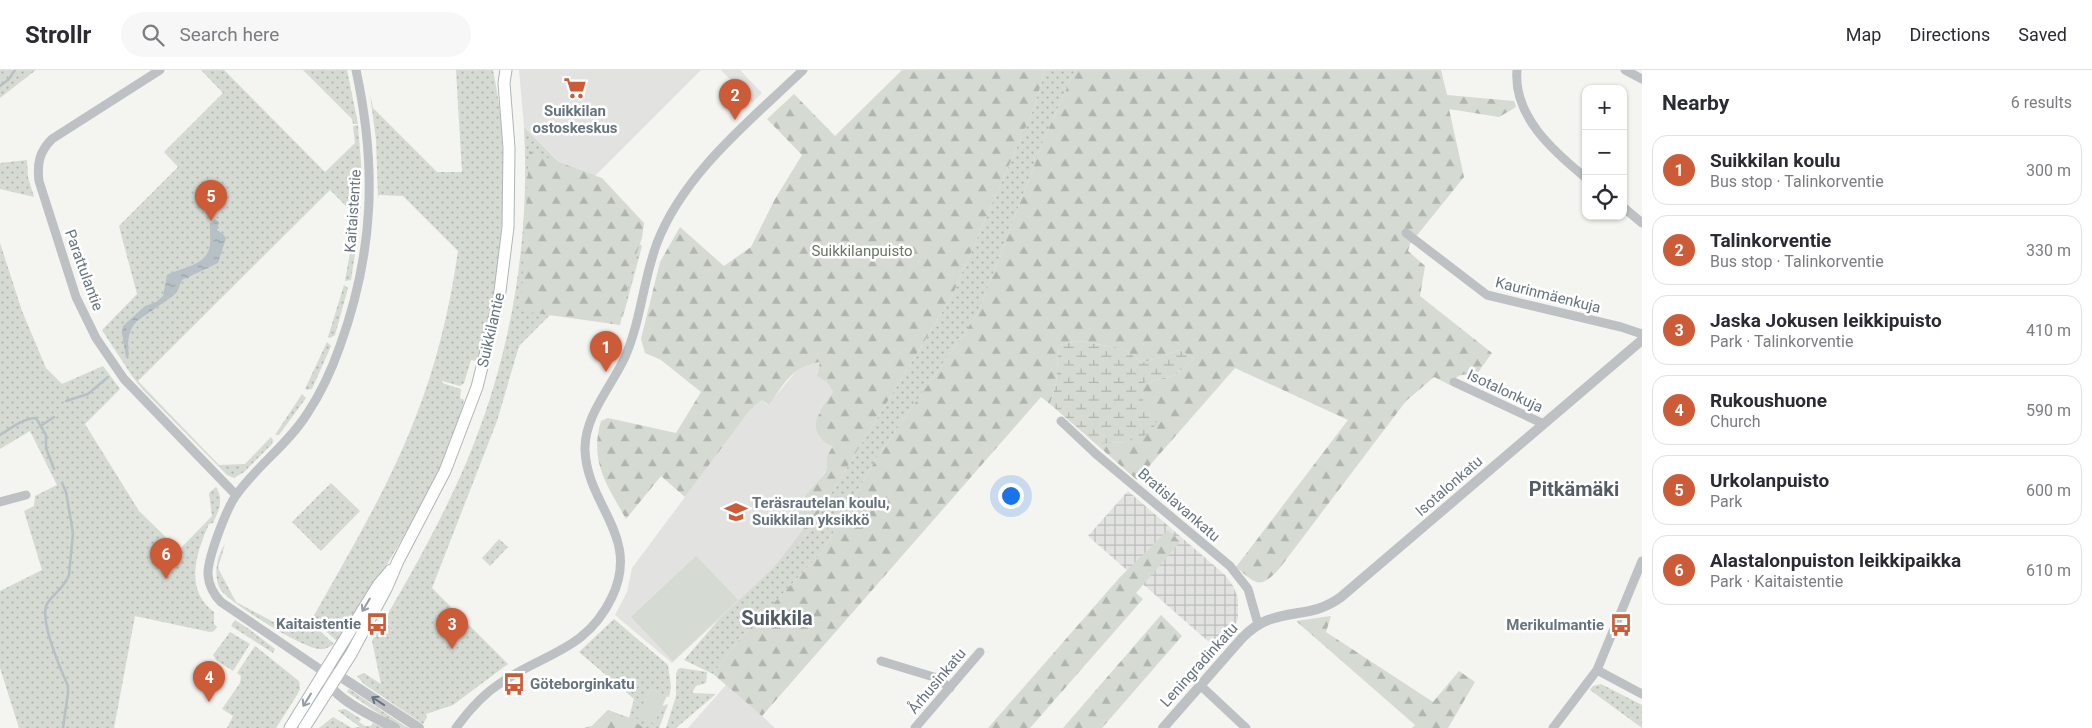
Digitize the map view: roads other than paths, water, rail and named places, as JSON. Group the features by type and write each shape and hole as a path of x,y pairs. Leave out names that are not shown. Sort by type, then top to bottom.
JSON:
{"main road":[{"name":"Suikkilantie","path":"499,70 504,82"},
{"name":"Suikkilantie","path":"304,728 370,620 455,448 477,387 502,282 509,201 509,148 504,82 506,70"},
{"name":"Suikkilantie","path":"290,728 379,584 398,561"}],"street":[{"name":"Parattulantie","path":"160,70 59,134 42,152 38,165 39,181 76,297 96,338 124,379 236,495"},
{"name":"Kaitaistentie","path":"324,672 221,602 211,589 208,573 210,559 225,518 236,495 291,436 307,414 323,387 349,320 364,257 371,180 364,108 356,70"},
{"path":"456,728 476,703 502,681 574,644 585,635 612,598 620,574 620,551 617,536 596,490 588,466 585,448 589,428 631,342 650,263 673,210 694,181 726,144 803,70"},
{"path":"1518,70 1518,94 1527,117 1552,146 1583,175"},
{"path":"1625,70 1642,79"},
{"path":"1627,210 1642,223"},
{"name":"Kaurinmäenkuja","path":"1406,233 1487,295 1621,327 1642,334"},
{"name":"Isotalonkatu","path":"1258,624 1272,619 1319,610 1336,601 1642,340"},
{"name":"Isotalonkuja","path":"1454,382 1544,424"},
{"name":"Bratislavankatu","path":"1060,421 1096,454 1230,566 1248,589 1258,624"},
{"path":"0,502 26,495"},
{"path":"1553,728 1597,670 1642,560"},
{"name":"Leningradinkatu","path":"1163,728 1242,638 1258,624"},
{"name":"Århusinkatu","path":"915,728 980,652"},
{"path":"881,662 937,678 950,688"},
{"path":"1597,670 1642,694"},
{"path":"324,672 338,675 419,728"},
{"path":"324,672 330,687 368,714 395,728"},
{"path":"1200,685 1246,728"}],"water":[{"path":"215,219 219,222 217,230 226,238 218,263 182,280 177,292 173,296 137,321 130,333 128,341 129,355 126,358 122,333 123,326 145,306 156,302 163,296 167,275 193,265 205,257 210,244 210,223"}],"waterway":[{"path":"0,86 9,79 15,70"},
{"path":"66,401 88,394 108,377"},
{"path":"42,425 54,417"},
{"path":"0,435 22,422 36,418 46,435 46,448 54,469"},
{"path":"62,483 66,492 73,533 69,575 64,584 48,602 45,614 52,646 68,686 63,728"}],"place":[{"name":"Suikkilan ostoskeskus","path":"575,88"},
{"name":"Talinkorventie","path":"735,120"},
{"name":"Urkolanpuisto","path":"211,221"},
{"name":"Suikkilan koulu","path":"606,372"},
{"name":"Teräsrautelan koulu, Suikkilan yksikkö","path":"736,512"},
{"name":"Alastalonpuiston leikkipaikka","path":"166,579"},
{"name":"Kaitaistentie","path":"377,624"},
{"name":"Merikulmantie","path":"1621,625"},
{"name":"Jaska Jokusen leikkipuisto","path":"452,649"},
{"name":"Göteborginkatu","path":"514,684"},
{"name":"Rukoushuone","path":"209,702"}],"district":[{"name":"Pitkämäki","path":"1574,489"},
{"name":"Suikkila","path":"777,618"}],"park label":[{"name":"Suikkilanpuisto","path":"862,251"}]}
